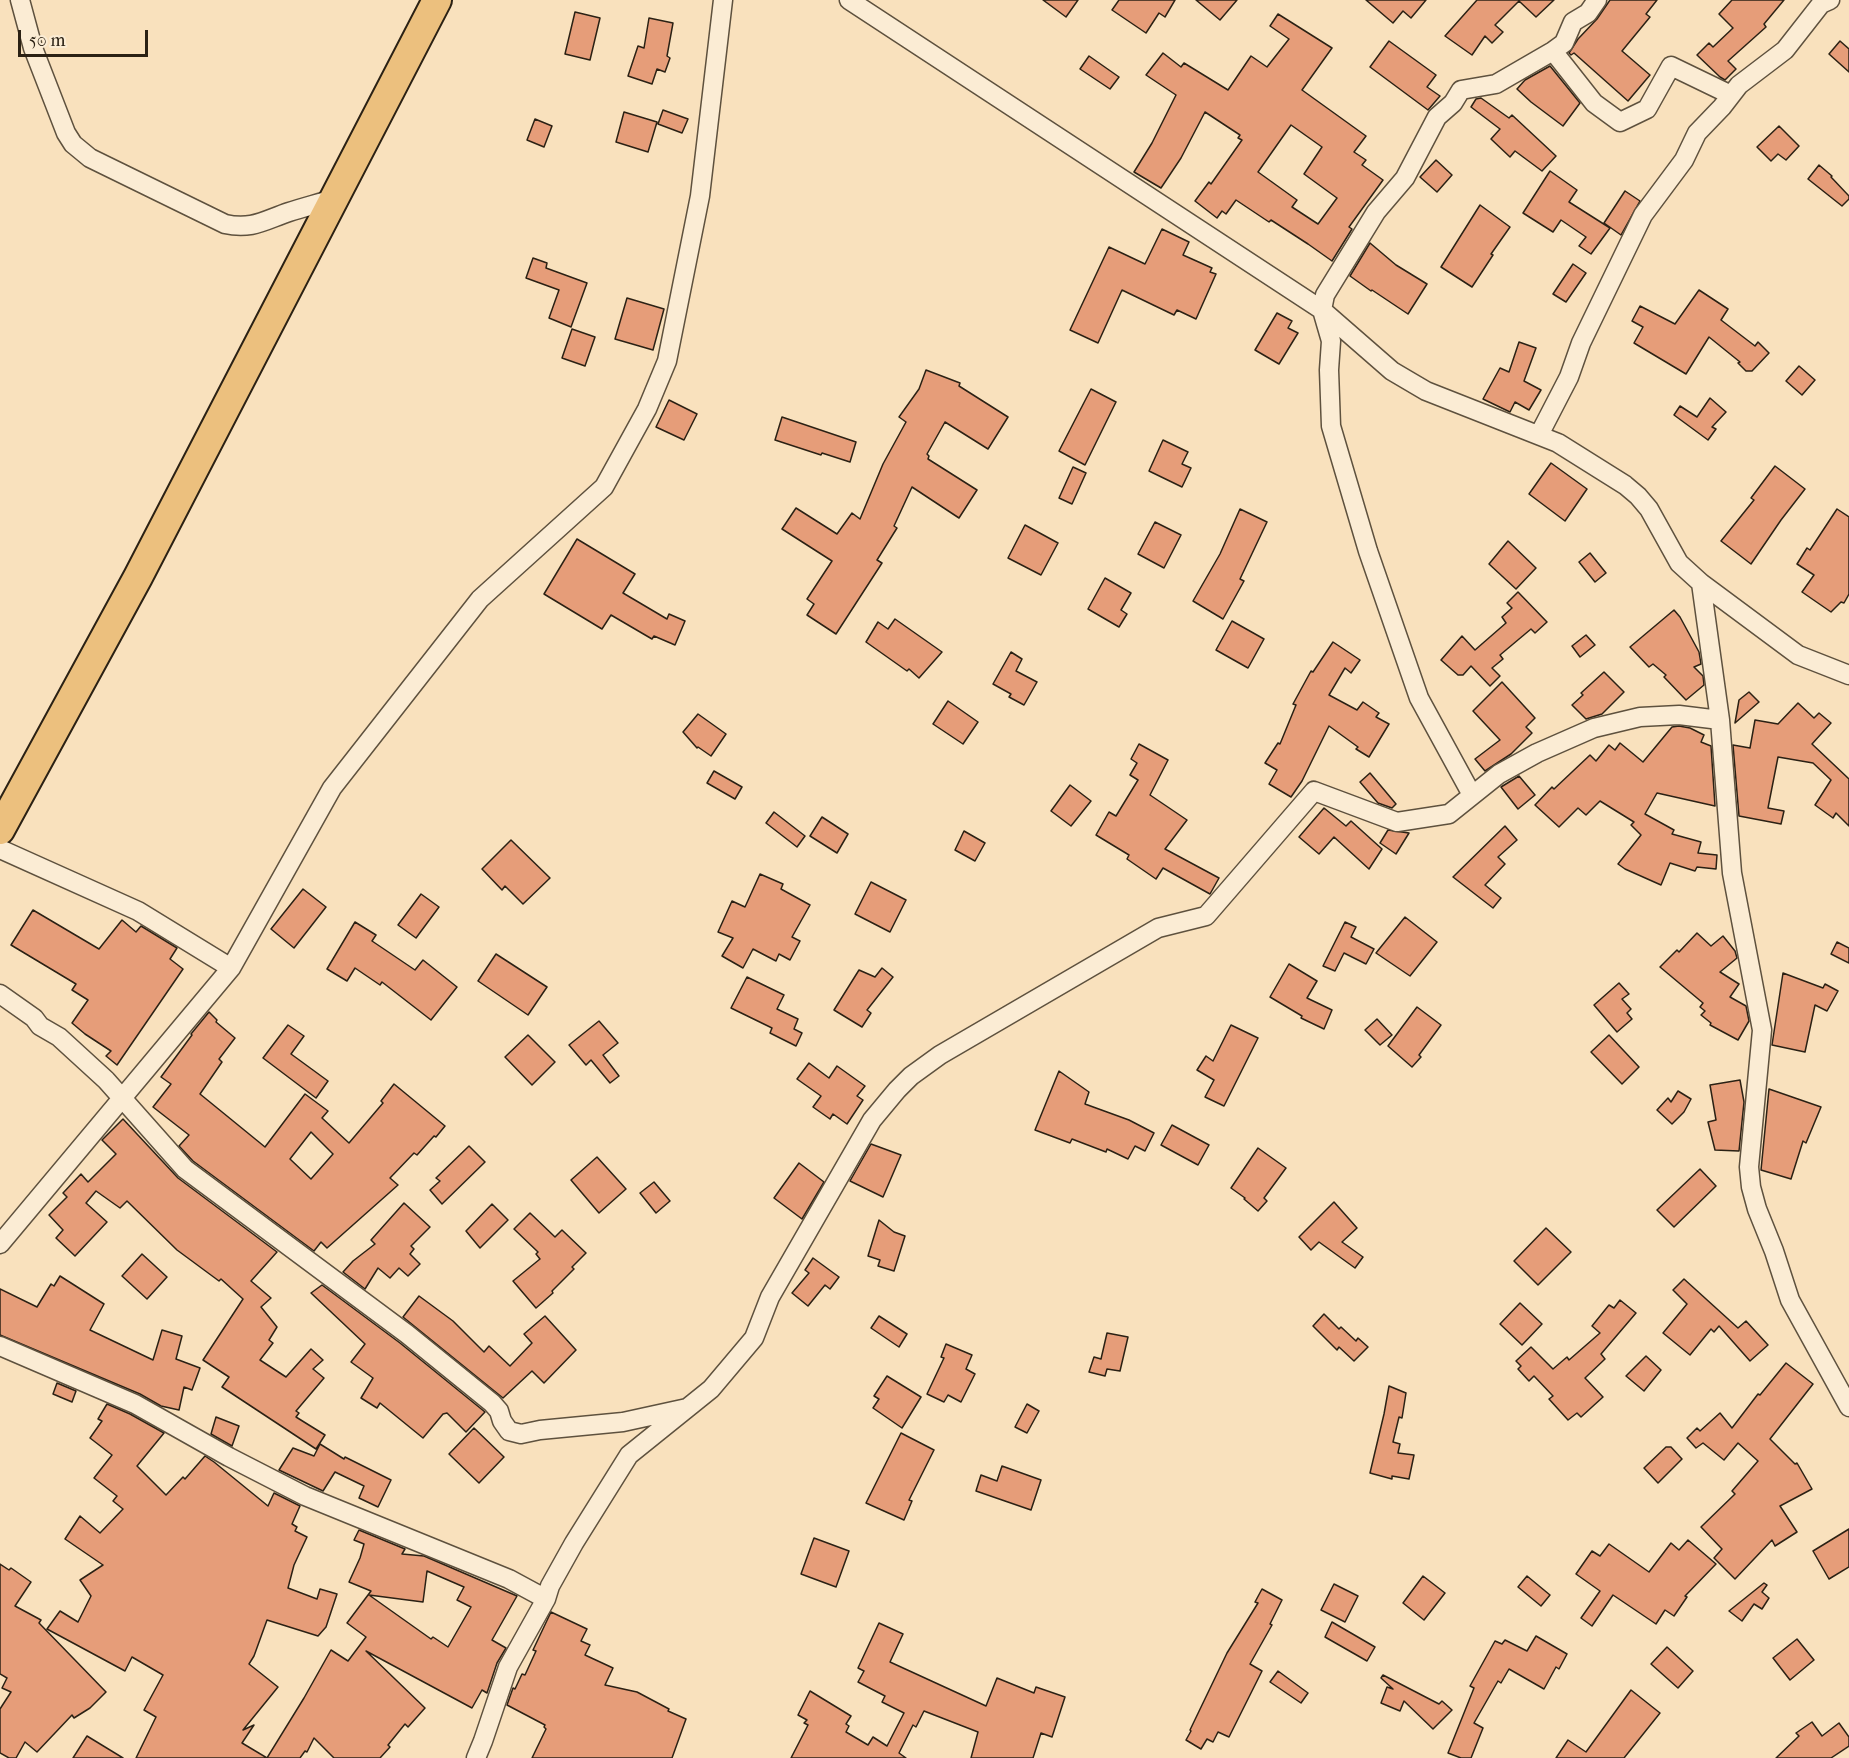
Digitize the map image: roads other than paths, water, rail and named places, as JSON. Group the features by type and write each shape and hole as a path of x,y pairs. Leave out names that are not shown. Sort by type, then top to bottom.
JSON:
{"main road":[{"path":"0,830 138,577 437,0"}],"street":[{"path":"20,0 33,48 66,133 73,144 90,158 225,224 236,227 250,226 287,212 336,198"},
{"path":"0,1244 231,968 332,788 480,599 604,487 647,409 667,361 700,196 723,0"},
{"path":"849,0 1322,310 1392,371 1437,395 1565,447 1625,485 1648,509 1678,563 1701,583 1798,655 1849,675"},
{"path":"1472,795 1419,698 1368,550 1331,426 1329,370 1331,341 1322,310 1325,295 1370,222 1405,178 1437,117 1453,103 1461,90 1496,84 1564,43 1573,22 1588,13 1597,0"},
{"path":"1539,435 1569,377 1581,343 1643,215 1684,160 1697,133 1739,85 1785,50 1821,4 1830,0"},
{"path":"1553,51 1594,103 1620,122 1647,109 1671,66 1731,95"},
{"path":"1701,583 1720,720 1732,873 1762,1030 1749,1167 1751,1187 1790,1300 1849,1407"},
{"path":"476,1758 508,1667 574,1543 629,1455 711,1389 754,1338 770,1297 872,1120 911,1076 940,1055 1158,928 1206,916 1314,791 1396,822 1449,814 1508,768 1594,728 1640,717 1669,715 1720,720"},
{"path":"0,849 138,911 231,968"},
{"path":"0,994 33,1018 40,1026 59,1037 106,1080 185,1169 407,1334 492,1403 499,1411 509,1431 521,1434 622,1422 690,1407"},
{"path":"0,1346 135,1404 229,1457 305,1496 508,1579 546,1599"}]}
